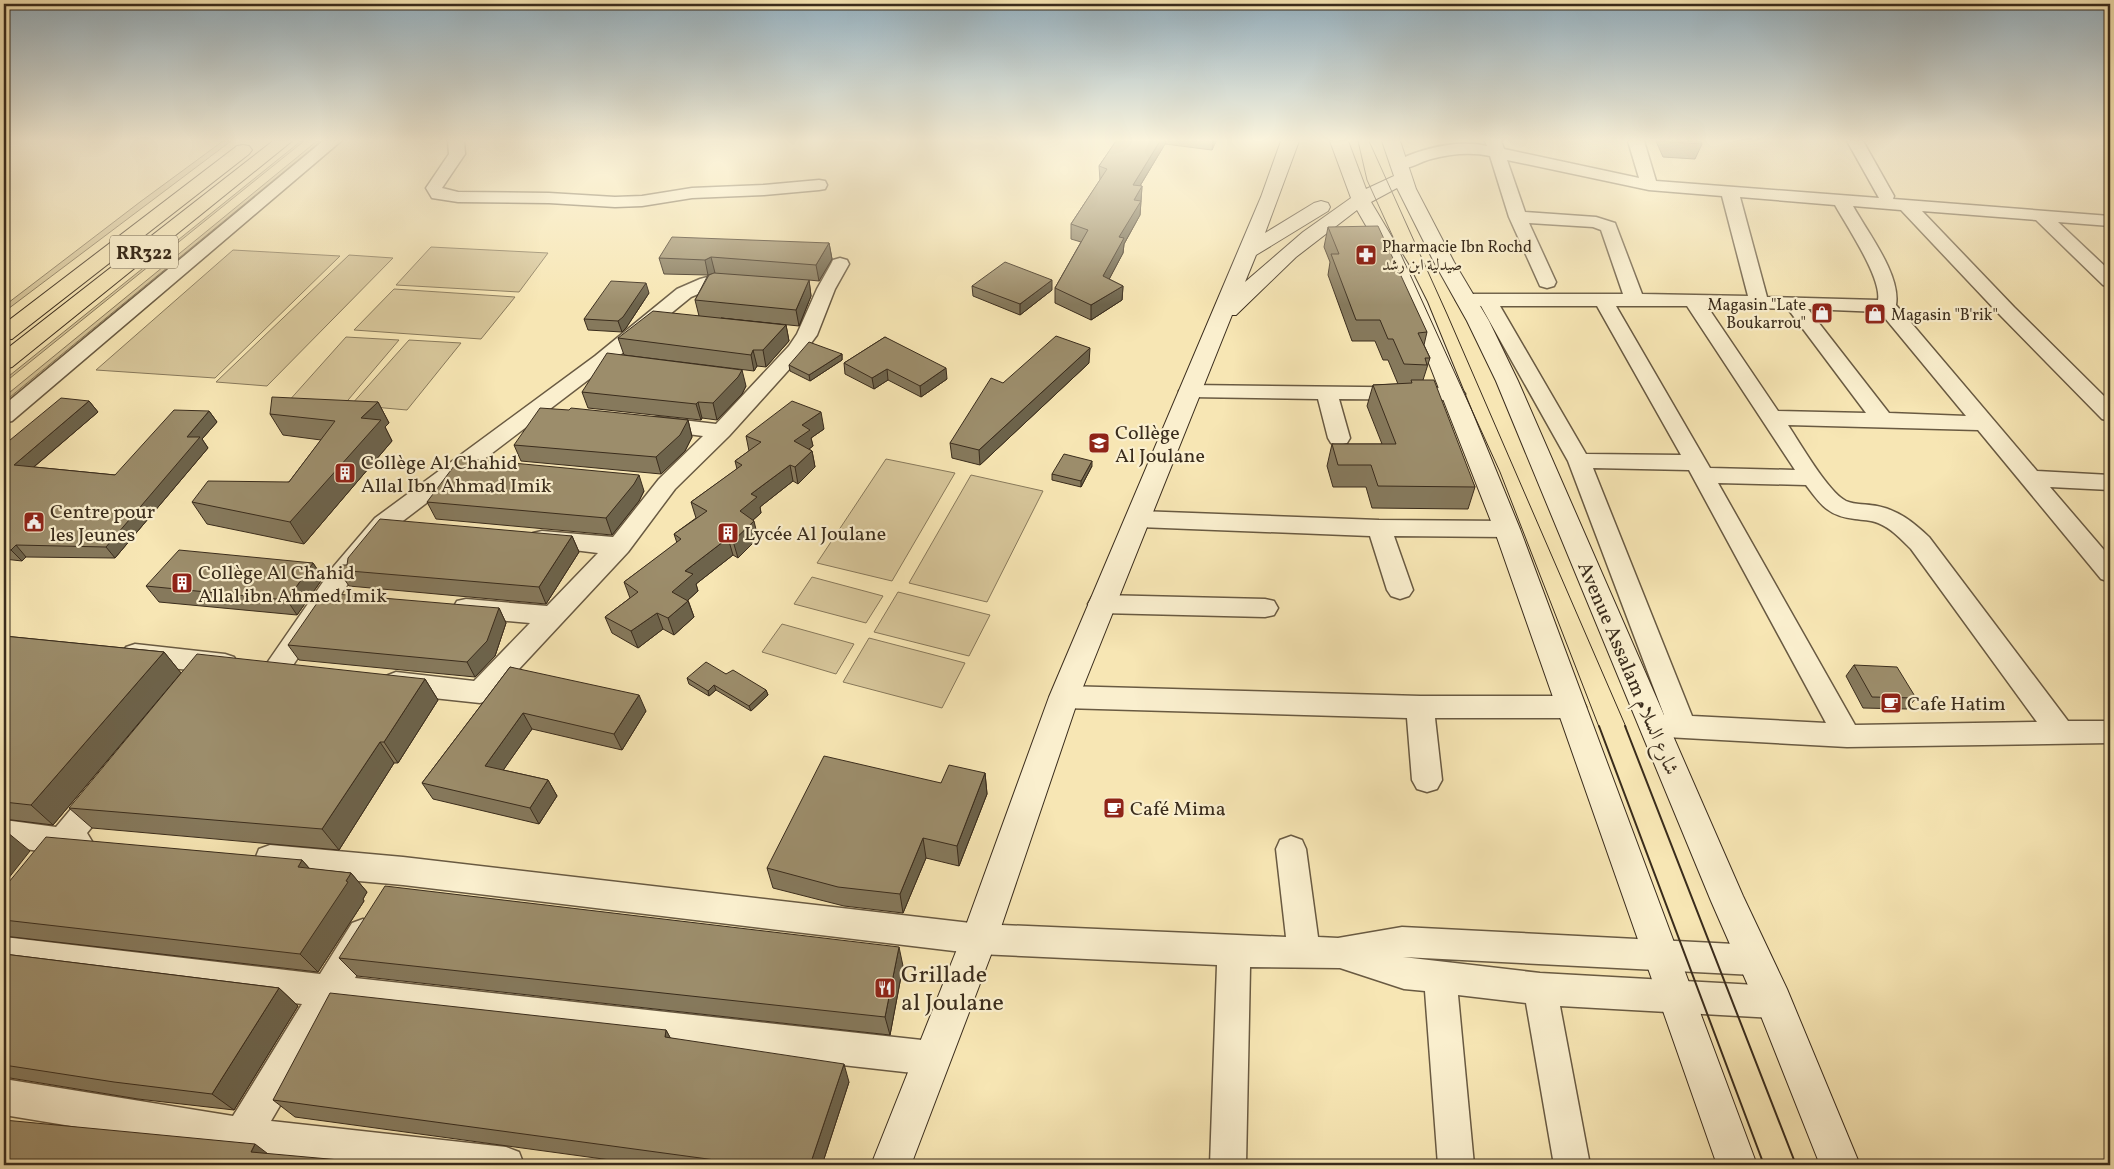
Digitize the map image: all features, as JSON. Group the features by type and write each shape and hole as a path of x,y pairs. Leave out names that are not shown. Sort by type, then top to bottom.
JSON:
{"main road":[{"name":"RR322","path":"4,334 184,196"},
{"name":"RR322","path":"4,362 216,196"},
{"path":"891,1165 931,1058 979,939 1064,697 1101,604 1139,519 1271,196"},
{"path":"1247,252 1353,196"},
{"path":"1221,316 1308,235 1355,196"},
{"path":"1359,196 1398,264 1454,394 1507,529 1662,955 1736,1165"},
{"name":"Avenue Assalam شارع السلام","path":"1410,196 1424,223 1477,300 1478,321 1514,397 1653,725 1754,960 1774,1002 1840,1165"}],"street":[{"path":"4,416 269,196"},
{"path":"448,196 615,202 642,201 676,196"},
{"path":"1511,196 1518,217 1547,282"},
{"path":"1731,196 1759,302"},
{"path":"1770,196 2110,221"},
{"path":"1841,200 1882,273 1888,295 1886,306"},
{"path":"1906,205 2007,311 2110,414"},
{"path":"2040,215 2110,281"},
{"path":"1518,217 1591,222 1609,227 1635,300"},
{"path":"373,680 480,692 619,546 667,484 721,431 758,380 797,334 816,289 840,264"},
{"path":"260,668 327,596 360,550 383,524 422,493 602,360 684,293 696,287 715,282 752,284"},
{"path":"1477,300 1692,300 1886,306 2110,573"},
{"path":"1477,300 1579,461 1682,726"},
{"path":"1603,300 1847,736"},
{"path":"1692,300 1812,478 1835,505 1849,510 1879,514 1903,526 1920,543 2061,732"},
{"path":"1794,304 1883,420"},
{"path":"653,319 682,322"},
{"path":"602,360 632,364"},
{"path":"1190,391 1454,394"},
{"path":"1327,394 1339,438"},
{"path":"532,411 561,414"},
{"path":"1772,418 1984,423"},
{"path":"636,422 721,431"},
{"path":"1579,461 1812,478"},
{"path":"462,465 492,468"},
{"path":"2030,478 2110,482"},
{"path":"638,482 667,484"},
{"path":"1139,519 1379,528 1507,529"},
{"path":"383,524 413,527"},
{"path":"1379,528 1400,590"},
{"path":"521,537 619,546"},
{"path":"327,596 356,598"},
{"path":"1101,604 1264,608"},
{"path":"445,606 553,616"},
{"path":"112,652 305,673"},
{"path":"190,684 208,662"},
{"path":"1064,697 1420,707 1572,707"},
{"path":"1420,707 1427,780"},
{"path":"1653,725 1847,736 2110,732"},
{"path":"40,868 117,774"},
{"path":"4,833 111,845"},
{"path":"1290,849 1304,952"},
{"path":"247,857 402,871 979,939 1234,951 1338,953 1402,942 1754,960"},
{"path":"242,1136 327,991 402,871"},
{"path":"1228,1165 1234,951"},
{"path":"4,952 327,991 931,1058"},
{"path":"1338,953 1404,973 1440,978 1540,988 1677,998 1774,1002"},
{"path":"1440,978 1456,1165"},
{"path":"1540,988 1572,1165"},
{"path":"4,1098 242,1136 506,1165"}],"shaded area":[{"path":"149,196 159,196 4,312 4,306"},
{"path":"233,196 236,196 4,383 4,380"},
{"path":"250,196 255,196 4,402 4,397"},
{"path":"431,247 548,253 519,292 396,285"},
{"path":"233,250 340,256 215,378 96,370"},
{"path":"349,255 393,258 267,386 216,382"},
{"path":"394,289 515,297 481,339 354,330"},
{"path":"346,337 399,340 343,406 287,403"},
{"path":"409,340 461,343 407,410 351,405"},
{"path":"886,459 955,473 892,581 817,563"},
{"path":"971,475 1043,491 987,602 909,583"},
{"path":"812,577 883,596 866,623 794,604"},
{"path":"898,592 990,615 969,656 874,632"},
{"path":"782,624 854,644 836,674 762,652"},
{"path":"869,638 965,663 942,708 843,682"}],"building":[{"path":"1090,196 1137,196 1134,200 1141,201 1119,237 1124,238 1103,276 1123,286 1091,305 1055,288 1088,230 1071,224"},
{"path":"1378,226 1427,332 1418,333 1430,358 1425,358 1427,365 1404,364 1393,339 1388,339 1380,320 1356,320 1331,254 1339,254 1328,227"},
{"path":"672,237 829,243 816,265 711,257 705,260 659,258"},
{"path":"1005,262 1052,280 1020,304 972,286"},
{"path":"714,273 809,280 796,310 695,300 709,275"},
{"path":"611,281 646,283 623,317 618,321 584,319"},
{"path":"653,311 786,325 763,350 753,350 751,355 618,338"},
{"path":"1056,336 1090,348 979,450 950,443 991,378 1003,383"},
{"path":"885,337 946,368 920,386 887,369 872,378 844,363"},
{"path":"809,342 842,354 809,375 789,365"},
{"path":"607,353 742,370 738,377 713,403 698,402 696,404 582,392"},
{"path":"1411,380 1434,380 1475,487 1378,486 1371,465 1338,465 1332,444 1396,444 1373,385 1412,383"},
{"path":"272,397 378,402 361,418 381,420 290,522 192,502 208,481 289,482 335,421 270,414"},
{"path":"61,398 89,401 14,465 115,475 174,410 209,411 187,437 200,437 106,547 16,545 11,550 4,549 4,445"},
{"path":"792,401 821,412 802,425 810,430 794,441 812,451 795,467 790,465 751,494 757,497 740,511 754,521 733,541 728,538 685,571 693,574 672,592 688,601 668,618 657,613 631,631 605,617 638,592 624,582 681,539 674,534 707,511 691,502 742,465 735,461 761,442 746,436"},
{"path":"540,408 569,410 571,408 688,420 680,435 656,457 514,445"},
{"path":"1064,454 1092,461 1081,481 1052,474"},
{"path":"460,458 639,475 634,484 606,518 427,502"},
{"path":"380,519 572,536 539,587 338,570 342,565 347,565 348,558"},
{"path":"179,550 313,563 287,600 146,586"},
{"path":"324,593 499,608 487,641 467,662 288,645"},
{"path":"4,636 164,652 31,805 4,802"},
{"path":"197,654 425,679 384,742 380,742 322,829 69,808"},
{"path":"706,662 726,674 733,670 766,690 749,706 714,685 708,691 687,678"},
{"path":"1854,665 1897,667 1916,698 1872,697"},
{"path":"510,667 639,695 614,734 523,713 485,766 548,780 530,808 422,783"},
{"path":"824,756 941,783 949,765 985,773 957,846 923,838 900,894 838,887 767,868"},
{"path":"46,837 302,860 298,867 351,873 346,881 348,882 300,954 4,920 4,888"},
{"path":"385,886 899,947 885,1017 339,958"},
{"path":"4,954 279,988 212,1094 114,1082 4,1065"},
{"path":"330,993 666,1030 665,1037 844,1064 810,1165 752,1165 273,1100"},
{"path":"4,1120 255,1144 251,1152 395,1165 4,1165"}],"tram line":[{"path":"1374,196 1500,472 1599,727"},
{"path":"1394,196 1626,727"},
{"path":"1599,726 1764,1165"},
{"path":"1625,726 1796,1165"}],"place":[{"name":"Pharmacie Ibn Rochd صيدلية ابن رشد","path":"1366,255"},
{"name":"Magasin \"Late Boukarrou\"","path":"1822,313"},
{"name":"Magasin \"B'rik\"","path":"1875,314"},
{"name":"Collège Al Joulane","path":"1099,443"},
{"name":"Collège Al Chahid Allal Ibn Ahmad Imik","path":"345,473"},
{"name":"Centre pour les Jeunes","path":"34,522"},
{"name":"Lycée Al Joulane","path":"728,533"},
{"name":"Collège Al Chahid Allal ibn Ahmed Imik","path":"182,583"},
{"name":"Cafe Hatim","path":"1891,703"},
{"name":"Café Mima","path":"1114,808"},
{"name":"Grillade al Joulane","path":"885,988"}]}
